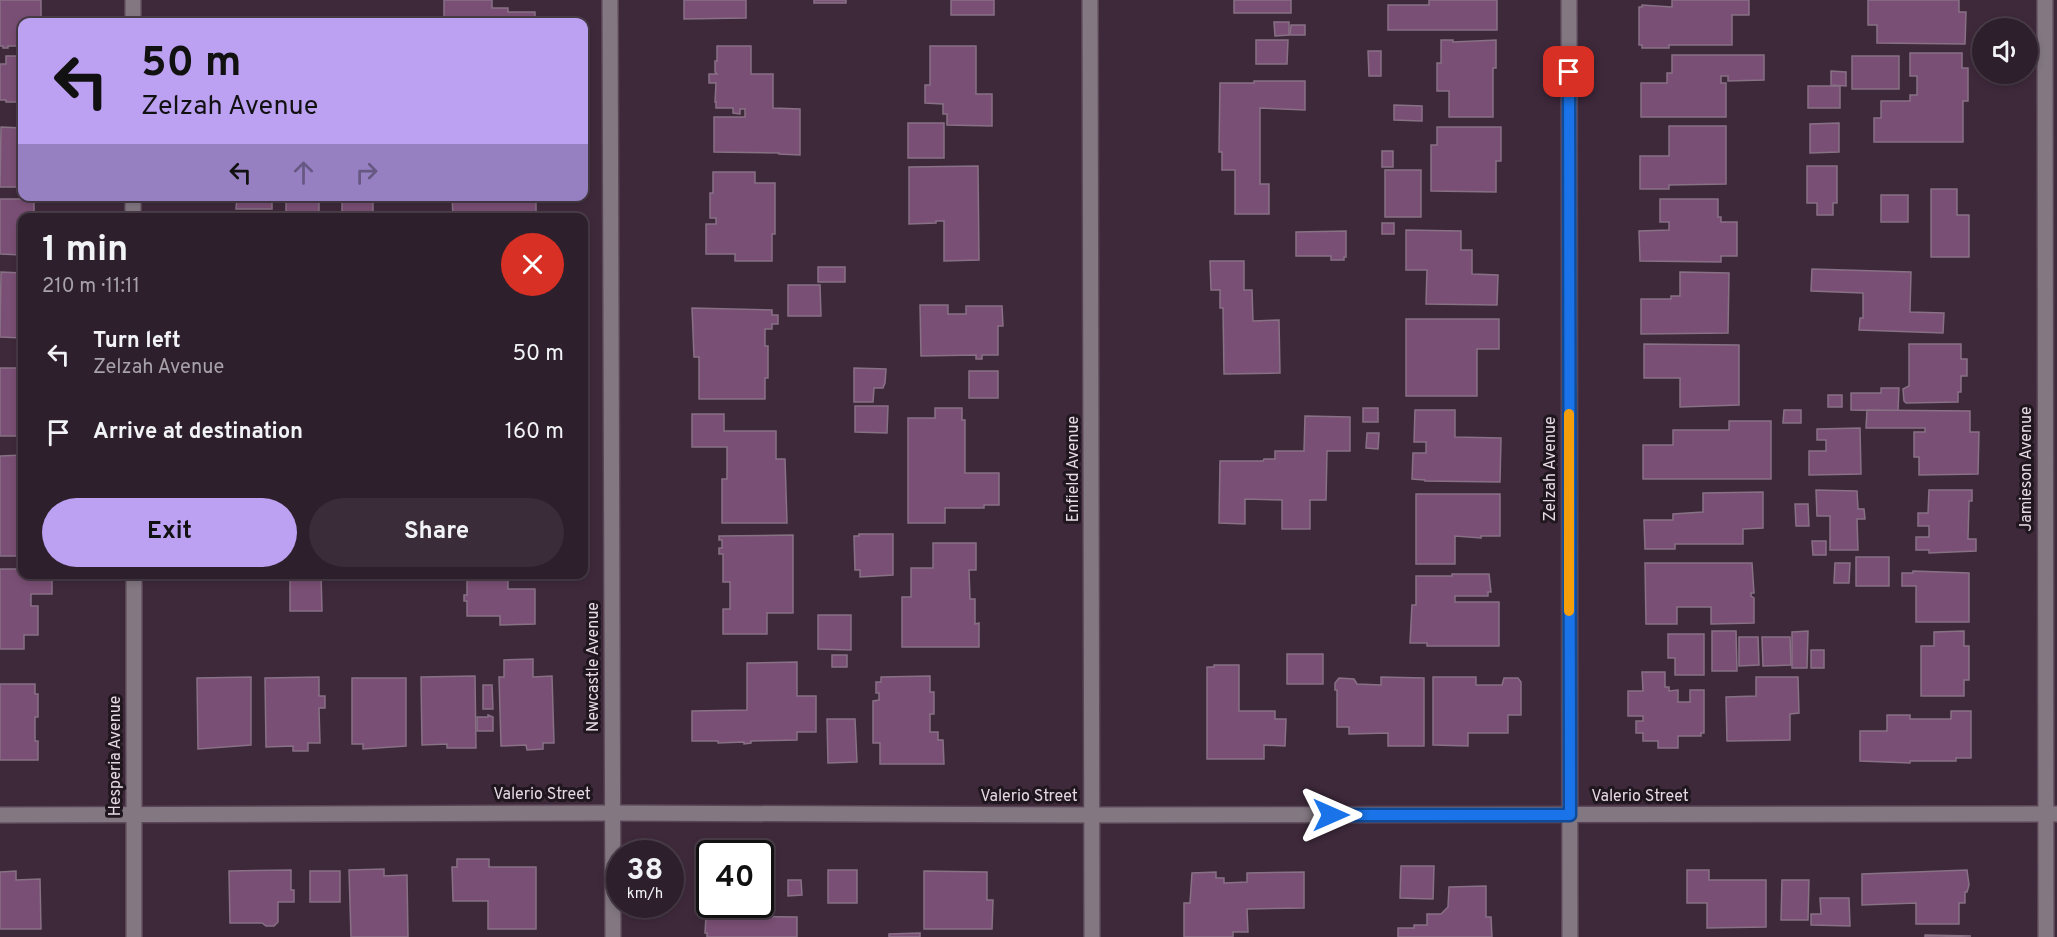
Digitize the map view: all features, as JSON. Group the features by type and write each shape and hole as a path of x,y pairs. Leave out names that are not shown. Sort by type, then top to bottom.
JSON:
{"street":[{"path":"133,0 133,18"},
{"name":"Newcastle Avenue","path":"610,0 613,937"},
{"name":"Enfield Avenue","path":"1090,0 1092,937"},
{"name":"Zelzah Avenue","path":"1569,0 1570,937"},
{"name":"Jamieson Avenue","path":"2045,0 2051,814 2046,937"},
{"name":"Hesperia Avenue","path":"134,579 134,937"},
{"name":"Valerio Street","path":"0,816 613,813 1092,816 2051,814"}],"building":[{"path":"0,0 41,0 41,18 18,18 18,46 3,48 0,46"},
{"path":"444,0 492,0 492,8 508,8 508,12 535,12 535,18 444,18"},
{"path":"684,0 746,0 746,18 684,19"},
{"path":"814,0 846,0 846,3 814,3"},
{"path":"951,0 994,0 994,15 951,15"},
{"path":"1234,0 1291,0 1291,13 1234,13"},
{"path":"1429,0 1497,0 1497,30 1388,30 1388,5 1429,5"},
{"path":"1672,0 1749,0 1749,15 1732,15 1732,45 1669,45 1669,48 1642,48 1642,45 1639,45 1639,7 1642,5 1672,7"},
{"path":"1868,0 1959,0 1959,12 1966,12 1965,44 1877,43 1877,25 1868,25"},
{"path":"1274,22 1289,22 1289,35 1275,36"},
{"path":"1291,25 1305,25 1305,35 1290,35"},
{"path":"1256,40 1288,40 1287,64 1256,64"},
{"path":"1441,40 1453,40 1453,42 1496,40 1496,68 1493,68 1493,117 1449,117 1449,91 1437,91 1437,63 1441,63"},
{"path":"717,46 751,46 751,74 773,74 773,108 800,109 800,155 714,152 714,117 745,117 745,109 740,109 740,114 733,113 733,108 716,108 716,83 709,83 709,74 717,74 715,61 717,61"},
{"path":"930,46 976,46 976,94 992,94 992,126 947,125 947,114 943,114 943,104 925,103 925,85 930,85"},
{"path":"1368,51 1381,51 1381,76 1369,76"},
{"path":"1910,53 1962,53 1962,68 1968,68 1968,101 1963,101 1963,142 1874,142 1874,118 1881,118 1881,101 1910,101 1910,95 1917,95 1917,76 1910,76"},
{"path":"1672,55 1764,55 1764,80 1728,81 1728,76 1721,76 1721,83 1726,83 1726,117 1641,117 1641,83 1667,83 1667,73 1672,73"},
{"path":"6,56 18,56 18,102 0,100 0,64 6,64"},
{"path":"1852,56 1899,56 1899,89 1852,89"},
{"path":"1831,71 1846,72 1846,86 1831,85"},
{"path":"1254,81 1305,81 1305,110 1260,108 1260,184 1269,184 1269,214 1235,214 1235,170 1222,170 1222,152 1219,152 1220,83 1254,83"},
{"path":"1808,86 1840,86 1840,108 1808,108"},
{"path":"1394,105 1422,106 1422,121 1394,120"},
{"path":"908,123 944,123 944,158 908,158"},
{"path":"1839,123 1839,152 1810,153 1810,124"},
{"path":"1669,126 1726,126 1726,184 1669,185 1669,189 1640,189 1640,156 1669,156"},
{"path":"1,127 18,128 18,187 0,187"},
{"path":"1437,127 1501,127 1501,161 1496,161 1496,192 1431,191 1431,145 1437,145"},
{"path":"1382,151 1393,151 1393,167 1382,167"},
{"path":"978,166 979,260 944,261 944,221 909,224 909,167"},
{"path":"1807,166 1837,166 1837,203 1833,203 1833,215 1817,215 1817,203 1807,203"},
{"path":"1385,170 1421,170 1421,217 1385,217"},
{"path":"713,172 755,172 755,183 775,183 775,234 772,234 772,261 735,261 735,254 706,254 706,224 716,224 716,218 710,218"},
{"path":"1931,189 1957,189 1957,215 1969,215 1969,257 1931,257"},
{"path":"1881,195 1908,195 1908,222 1881,222"},
{"path":"0,199 34,201 34,213 18,213 18,255 0,254"},
{"path":"1660,199 1718,199 1718,217 1721,217 1721,222 1737,222 1737,256 1721,256 1721,262 1640,261 1639,231 1669,230 1669,222 1660,222"},
{"path":"237,201 272,201 272,209 236,209"},
{"path":"286,201 319,201 319,213 286,213"},
{"path":"342,201 373,201 373,213 342,213"},
{"path":"452,201 536,201 536,213 453,213"},
{"path":"1382,223 1394,223 1394,234 1382,234"},
{"path":"1406,230 1461,231 1461,250 1472,250 1472,274 1498,275 1497,305 1426,304 1427,270 1406,270"},
{"path":"1346,231 1344,260 1331,260 1331,256 1296,256 1296,232"},
{"path":"1210,261 1244,261 1244,290 1252,290 1253,321 1279,320 1280,373 1224,374 1223,308 1220,308 1220,290 1211,290"},
{"path":"818,267 845,267 845,282 818,282"},
{"path":"1812,269 1911,272 1910,312 1944,313 1943,333 1859,330 1860,318 1863,318 1863,293 1811,291"},
{"path":"1,272 18,273 18,338 0,337"},
{"path":"1680,272 1729,273 1728,333 1641,334 1641,299 1671,299 1671,296 1680,296"},
{"path":"788,285 820,285 821,316 788,316"},
{"path":"920,305 948,305 948,314 966,314 966,306 1002,306 1003,326 998,326 998,355 982,355 982,359 976,359 976,355 921,356"},
{"path":"692,308 772,310 772,315 778,315 778,324 772,324 772,329 765,329 765,346 768,346 768,378 765,378 765,399 699,399 699,357 694,357"},
{"path":"1406,319 1499,319 1499,349 1477,349 1477,396 1406,396"},
{"path":"1644,344 1739,345 1739,405 1680,407 1680,378 1644,378"},
{"path":"1909,344 1961,344 1961,359 1967,359 1967,376 1961,376 1961,392 1958,392 1958,402 1906,403 1904,401 1903,389 1909,386"},
{"path":"0,368 18,368 18,436 0,436"},
{"path":"854,368 886,369 883,388 874,388 873,402 854,402"},
{"path":"969,371 998,371 998,398 969,398"},
{"path":"1881,388 1899,388 1898,411 1851,410 1851,393 1881,393"},
{"path":"1828,395 1842,395 1842,407 1828,407"},
{"path":"855,406 888,406 887,433 855,432"},
{"path":"935,408 962,408 962,420 965,420 965,473 999,473 999,505 984,505 984,508 945,508 945,523 908,523 908,418 935,418"},
{"path":"1363,408 1378,408 1378,422 1363,422"},
{"path":"1415,410 1455,410 1455,437 1501,438 1500,482 1412,479 1413,453 1426,453 1426,442 1414,442"},
{"path":"1784,410 1801,410 1801,423 1783,423"},
{"path":"1867,410 1970,411 1970,432 1979,432 1978,474 1919,475 1919,457 1914,457 1914,432 1925,432 1925,428 1866,428"},
{"path":"692,414 724,414 724,431 776,431 776,459 785,459 787,523 722,523 722,479 727,479 727,447 692,447"},
{"path":"1305,416 1350,417 1350,451 1327,451 1326,500 1310,500 1310,529 1282,529 1282,500 1245,499 1245,524 1219,523 1220,461 1263,461 1264,459 1275,459 1275,451 1304,451"},
{"path":"1729,421 1771,421 1771,479 1643,479 1643,445 1673,445 1673,430 1729,430"},
{"path":"1860,428 1861,474 1809,475 1809,451 1826,451 1826,440 1817,440 1817,429"},
{"path":"1367,433 1379,433 1378,449 1366,448"},
{"path":"18,455 18,556 0,556 0,456"},
{"path":"1816,490 1857,491 1858,509 1864,509 1865,519 1857,519 1858,550 1830,550 1830,516 1817,516"},
{"path":"1929,490 1972,490 1972,501 1969,501 1968,539 1976,539 1976,551 1929,553 1929,550 1916,550 1916,537 1929,537 1929,526 1918,526 1918,513 1928,513"},
{"path":"1763,492 1763,528 1743,529 1743,544 1675,544 1675,549 1645,549 1644,520 1673,520 1673,514 1703,512 1703,493"},
{"path":"1416,494 1500,494 1500,536 1481,536 1481,538 1455,536 1455,564 1416,564"},
{"path":"1795,504 1808,504 1809,526 1796,526"},
{"path":"859,534 893,534 893,575 860,577 860,570 855,570 854,536 859,536"},
{"path":"793,535 793,613 767,613 767,634 723,634 723,609 730,609 730,582 723,582 723,554 719,554 722,540 719,540 719,536"},
{"path":"1812,541 1826,541 1826,555 1813,555"},
{"path":"933,543 976,543 976,570 969,570 970,599 975,599 975,624 979,623 979,647 902,647 902,597 911,597 911,568 933,568"},
{"path":"1856,557 1889,557 1889,586 1856,586"},
{"path":"1645,563 1752,563 1754,593 1751,593 1751,596 1754,598 1754,623 1711,624 1711,607 1677,607 1677,624 1646,624"},
{"path":"1835,563 1850,563 1849,583 1834,583"},
{"path":"0,569 18,569 18,579 52,579 52,594 31,594 31,606 38,606 38,635 24,635 24,649 0,649"},
{"path":"1913,571 1969,573 1969,622 1916,622 1916,586 1902,586 1902,573 1913,573"},
{"path":"1452,574 1489,574 1491,592 1488,592 1488,596 1455,596 1455,602 1499,602 1499,646 1427,646 1427,643 1410,643 1412,605 1416,605 1416,576 1452,576"},
{"path":"290,579 321,579 322,611 290,611"},
{"path":"467,579 508,579 508,589 535,589 535,624 500,625 500,616 467,616 467,601 464,601 464,595 467,595"},
{"path":"818,615 851,615 851,650 818,649"},
{"path":"1712,631 1736,631 1737,671 1712,671"},
{"path":"1808,631 1807,668 1792,668 1792,632"},
{"path":"1964,631 1964,646 1969,646 1969,680 1964,680 1964,696 1921,696 1921,646 1934,646 1934,632"},
{"path":"1668,634 1704,634 1704,675 1675,675 1675,658 1668,658"},
{"path":"1739,637 1758,637 1759,665 1739,666"},
{"path":"1762,637 1790,637 1791,665 1763,666"},
{"path":"1811,650 1824,650 1824,668 1811,668"},
{"path":"1287,654 1323,654 1323,684 1287,684"},
{"path":"832,655 847,655 847,667 832,667"},
{"path":"533,659 533,677 552,676 554,743 543,743 543,749 527,750 526,745 501,746 499,677 504,677 504,660"},
{"path":"797,662 797,696 816,696 816,732 797,732 797,740 751,741 751,743 744,744 744,742 692,741 692,711 747,710 747,663"},
{"path":"1214,665 1239,665 1239,711 1275,711 1275,719 1286,719 1285,746 1264,745 1264,759 1207,759 1207,667 1214,667"},
{"path":"1642,672 1665,672 1665,687 1669,687 1669,691 1678,690 1678,702 1690,702 1690,690 1704,690 1704,733 1701,733 1701,736 1678,736 1678,748 1658,748 1658,741 1643,741 1643,733 1636,733 1636,721 1643,721 1643,716 1628,716 1628,691 1643,691"},
{"path":"475,676 476,748 447,748 447,744 422,745 421,677"},
{"path":"930,676 930,692 934,692 934,714 930,714 930,732 938,732 938,740 943,740 944,764 880,764 880,743 873,743 873,701 879,700 879,693 876,693 876,682 881,682 881,677"},
{"path":"251,677 251,745 198,749 197,678"},
{"path":"319,677 319,696 325,696 325,708 319,708 320,743 308,743 308,751 293,751 293,746 266,747 265,678"},
{"path":"1381,677 1424,678 1424,746 1388,746 1388,733 1349,734 1349,727 1337,727 1335,683 1339,678 1354,679 1357,684 1381,685"},
{"path":"1433,677 1476,677 1476,685 1502,685 1504,678 1518,678 1521,682 1521,715 1508,715 1508,733 1468,733 1468,746 1433,745"},
{"path":"1756,677 1798,677 1799,713 1790,714 1790,740 1727,741 1726,697 1756,696"},
{"path":"352,678 406,678 406,746 363,749 363,744 352,744"},
{"path":"0,684 35,684 35,694 38,694 35,741 38,741 38,760 0,760"},
{"path":"483,685 492,685 493,709 483,709"},
{"path":"1951,711 1971,711 1971,758 1956,758 1956,761 1910,761 1910,763 1860,761 1860,731 1887,731 1887,715 1910,715 1910,719 1951,719"},
{"path":"488,715 493,717 493,731 477,731 477,717 488,717"},
{"path":"827,719 855,719 857,762 828,763"},
{"path":"457,859 489,859 489,867 536,867 536,929 488,929 488,901 453,901 452,867 457,867"},
{"path":"1401,866 1434,866 1433,899 1400,898"},
{"path":"384,869 384,876 407,875 408,937 351,937 349,870"},
{"path":"291,870 291,890 294,890 294,902 278,902 278,922 274,926 266,926 262,923 230,923 229,871"},
{"path":"828,870 857,870 857,903 828,903"},
{"path":"1687,870 1709,870 1709,880 1766,880 1766,927 1707,928 1707,903 1687,903"},
{"path":"1967,870 1969,885 1965,892 1965,903 1959,903 1959,924 1916,924 1916,903 1862,905 1862,874"},
{"path":"16,871 16,880 40,879 41,929 0,929 0,872"},
{"path":"310,871 340,871 340,902 310,902"},
{"path":"924,871 987,872 987,900 993,900 992,929 924,929"},
{"path":"1216,872 1216,878 1224,878 1224,883 1247,882 1247,873 1304,872 1304,908 1247,909 1248,932 1233,932 1233,937 1184,937 1184,903 1190,903 1192,873"},
{"path":"788,880 801,880 802,895 788,896"},
{"path":"1782,880 1809,880 1808,920 1781,920"},
{"path":"1486,886 1486,917 1491,917 1492,937 1398,937 1398,928 1427,925 1427,914 1441,914 1448,907 1449,887"},
{"path":"1820,898 1849,898 1850,926 1811,925 1811,914 1821,914"},
{"path":"797,917 797,937 707,937 706,918"},
{"path":"920,933 920,937 889,937 889,934"},
{"path":"1925,935 1971,936 1925,937"}],"slow traffic":[{"path":"1569,414 1569,611"}],"route":[{"path":"1331,815 1570,815 1569,72"}]}
